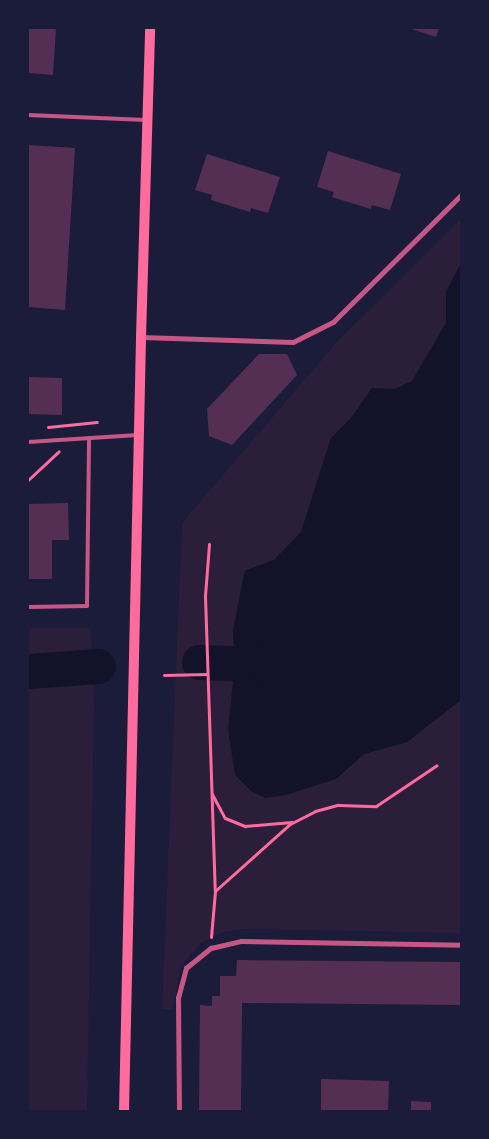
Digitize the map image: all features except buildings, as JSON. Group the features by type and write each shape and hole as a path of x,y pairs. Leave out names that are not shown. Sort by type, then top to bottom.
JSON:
{"main road":[{"path":"124,1112 141,336 150,28"}],"street":[{"path":"141,336 293,342 333,322 462,194"},
{"path":"179,1112 178,998 186,968 211,948 241,941 462,945"}],"lane":[{"path":"28,115 148,120"},
{"path":"28,442 140,435"},
{"path":"28,607 87,606 89,438"}],"path":[{"path":"47,427 97,422"},
{"path":"28,480 72,439"},
{"path":"209,544 205,596 215,891 211,948"},
{"path":"164,675 207,674"},
{"path":"215,891 296,822 315,811 338,805 376,806 437,765"},
{"path":"211,794 226,818 245,826 296,822"}],"shaded area":[{"path":"461,219 461,263 446,292 446,323 412,381 395,389 372,388 351,418 331,438 301,532 274,560 244,571 233,631 235,663 228,730 336,779 364,754 407,742 461,700 461,933 243,929 223,932 202,942 181,966 173,1009 162,1009 182,523 337,342"},
{"path":"461,263 461,700 407,742 364,754 336,779 286,795 265,798 251,791 235,775 228,730 235,663 233,631 245,571 274,560 301,532 331,438 351,418 372,388 395,389 412,381 446,323 446,292"},
{"path":"28,628 91,628 94,704 87,1111 28,1111"}],"waterway":[{"path":"199,662 264,664 282,657"},
{"path":"28,671 98,666"}]}
